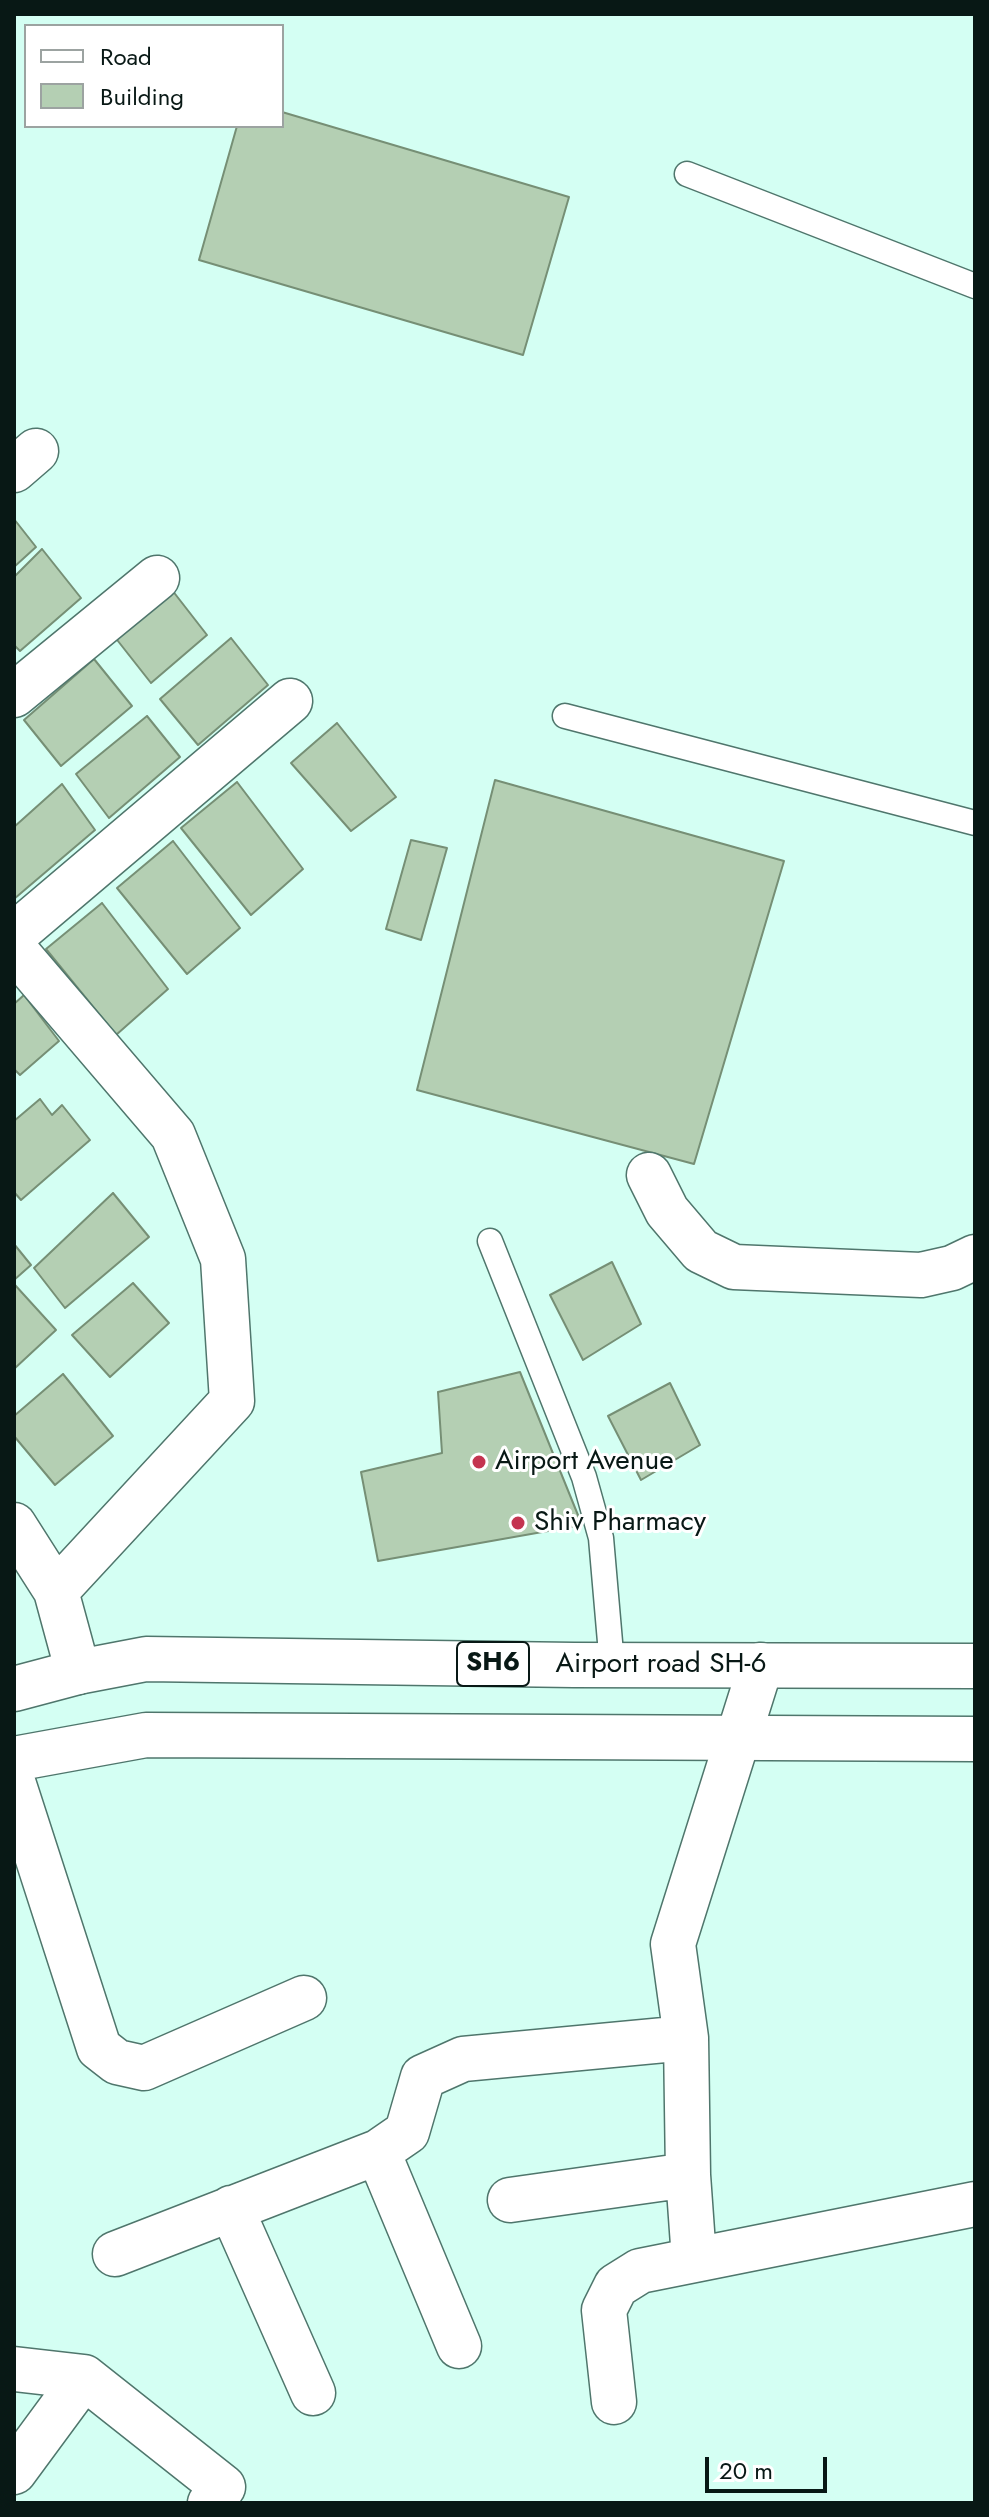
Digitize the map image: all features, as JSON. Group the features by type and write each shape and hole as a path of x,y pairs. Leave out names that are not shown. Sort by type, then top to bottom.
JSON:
{"street":[{"path":"14,695 157,578"},
{"path":"14,935 290,701"},
{"path":"14,949 173,1135 223,1259 232,1401 56,1591"},
{"path":"649,1175 667,1211 701,1251 734,1267 921,1275 952,1268 975,1257"},
{"path":"14,1525 56,1591 78,1672"},
{"name":"Airport road SH-6","path":"14,1689 146,1659 975,1666"},
{"path":"694,2259 688,2175 686,2038 673,1944 761,1665"},
{"path":"14,1759 146,1735 975,1739"},
{"path":"14,1785 99,2048 117,2062 144,2068 304,1998"},
{"path":"115,2254 378,2152 407,2132 423,2077 463,2059 686,2038"},
{"path":"378,2152 459,2346"},
{"path":"510,2200 688,2175"},
{"path":"614,2402 604,2310 616,2286 640,2271 975,2204"},
{"path":"231,2208 313,2393"},
{"path":"14,2369 84,2377 223,2487 210,2503"},
{"path":"14,2472 84,2377"}],"lane":[{"path":"687,174 975,286"},
{"path":"565,716 975,823"},
{"path":"490,1241 584,1477 601,1538 612,1665"}],"building":[{"path":"284,113 569,197 523,355 199,260 236,128 284,128"},
{"path":"14,519 36,547 14,567"},
{"path":"42,549 81,598 20,651 14,645 14,577"},
{"path":"172,590 207,635 151,683 114,636"},
{"path":"231,638 268,685 198,745 160,699"},
{"path":"94,659 132,706 61,766 24,720"},
{"path":"147,716 180,757 109,818 76,774"},
{"path":"337,723 396,797 351,831 291,763"},
{"path":"495,780 784,861 694,1164 417,1090"},
{"path":"237,782 303,869 251,915 181,828"},
{"path":"62,784 95,830 14,899 14,827"},
{"path":"411,840 447,848 421,940 386,929"},
{"path":"173,841 240,928 187,974 117,888"},
{"path":"102,903 168,989 116,1035 46,949"},
{"path":"24,995 59,1041 20,1075 14,1069 14,1004"},
{"path":"40,1099 52,1115 62,1105 90,1140 21,1200 14,1192 14,1121"},
{"path":"113,1193 149,1237 65,1308 34,1268"},
{"path":"14,1244 31,1265 14,1280"},
{"path":"612,1262 641,1324 583,1360 550,1295"},
{"path":"133,1283 169,1323 110,1377 72,1335"},
{"path":"14,1286 56,1330 14,1369"},
{"name":"Airport Avenue","path":"520,1372 582,1525 378,1561 361,1472 442,1453 438,1392"},
{"path":"63,1374 113,1436 55,1485 14,1436 14,1416"},
{"path":"670,1383 700,1445 641,1480 608,1416"}],"place":[{"name":"Airport Avenue","path":"479,1462"},
{"name":"Shiv Pharmacy","path":"518,1523"}]}
